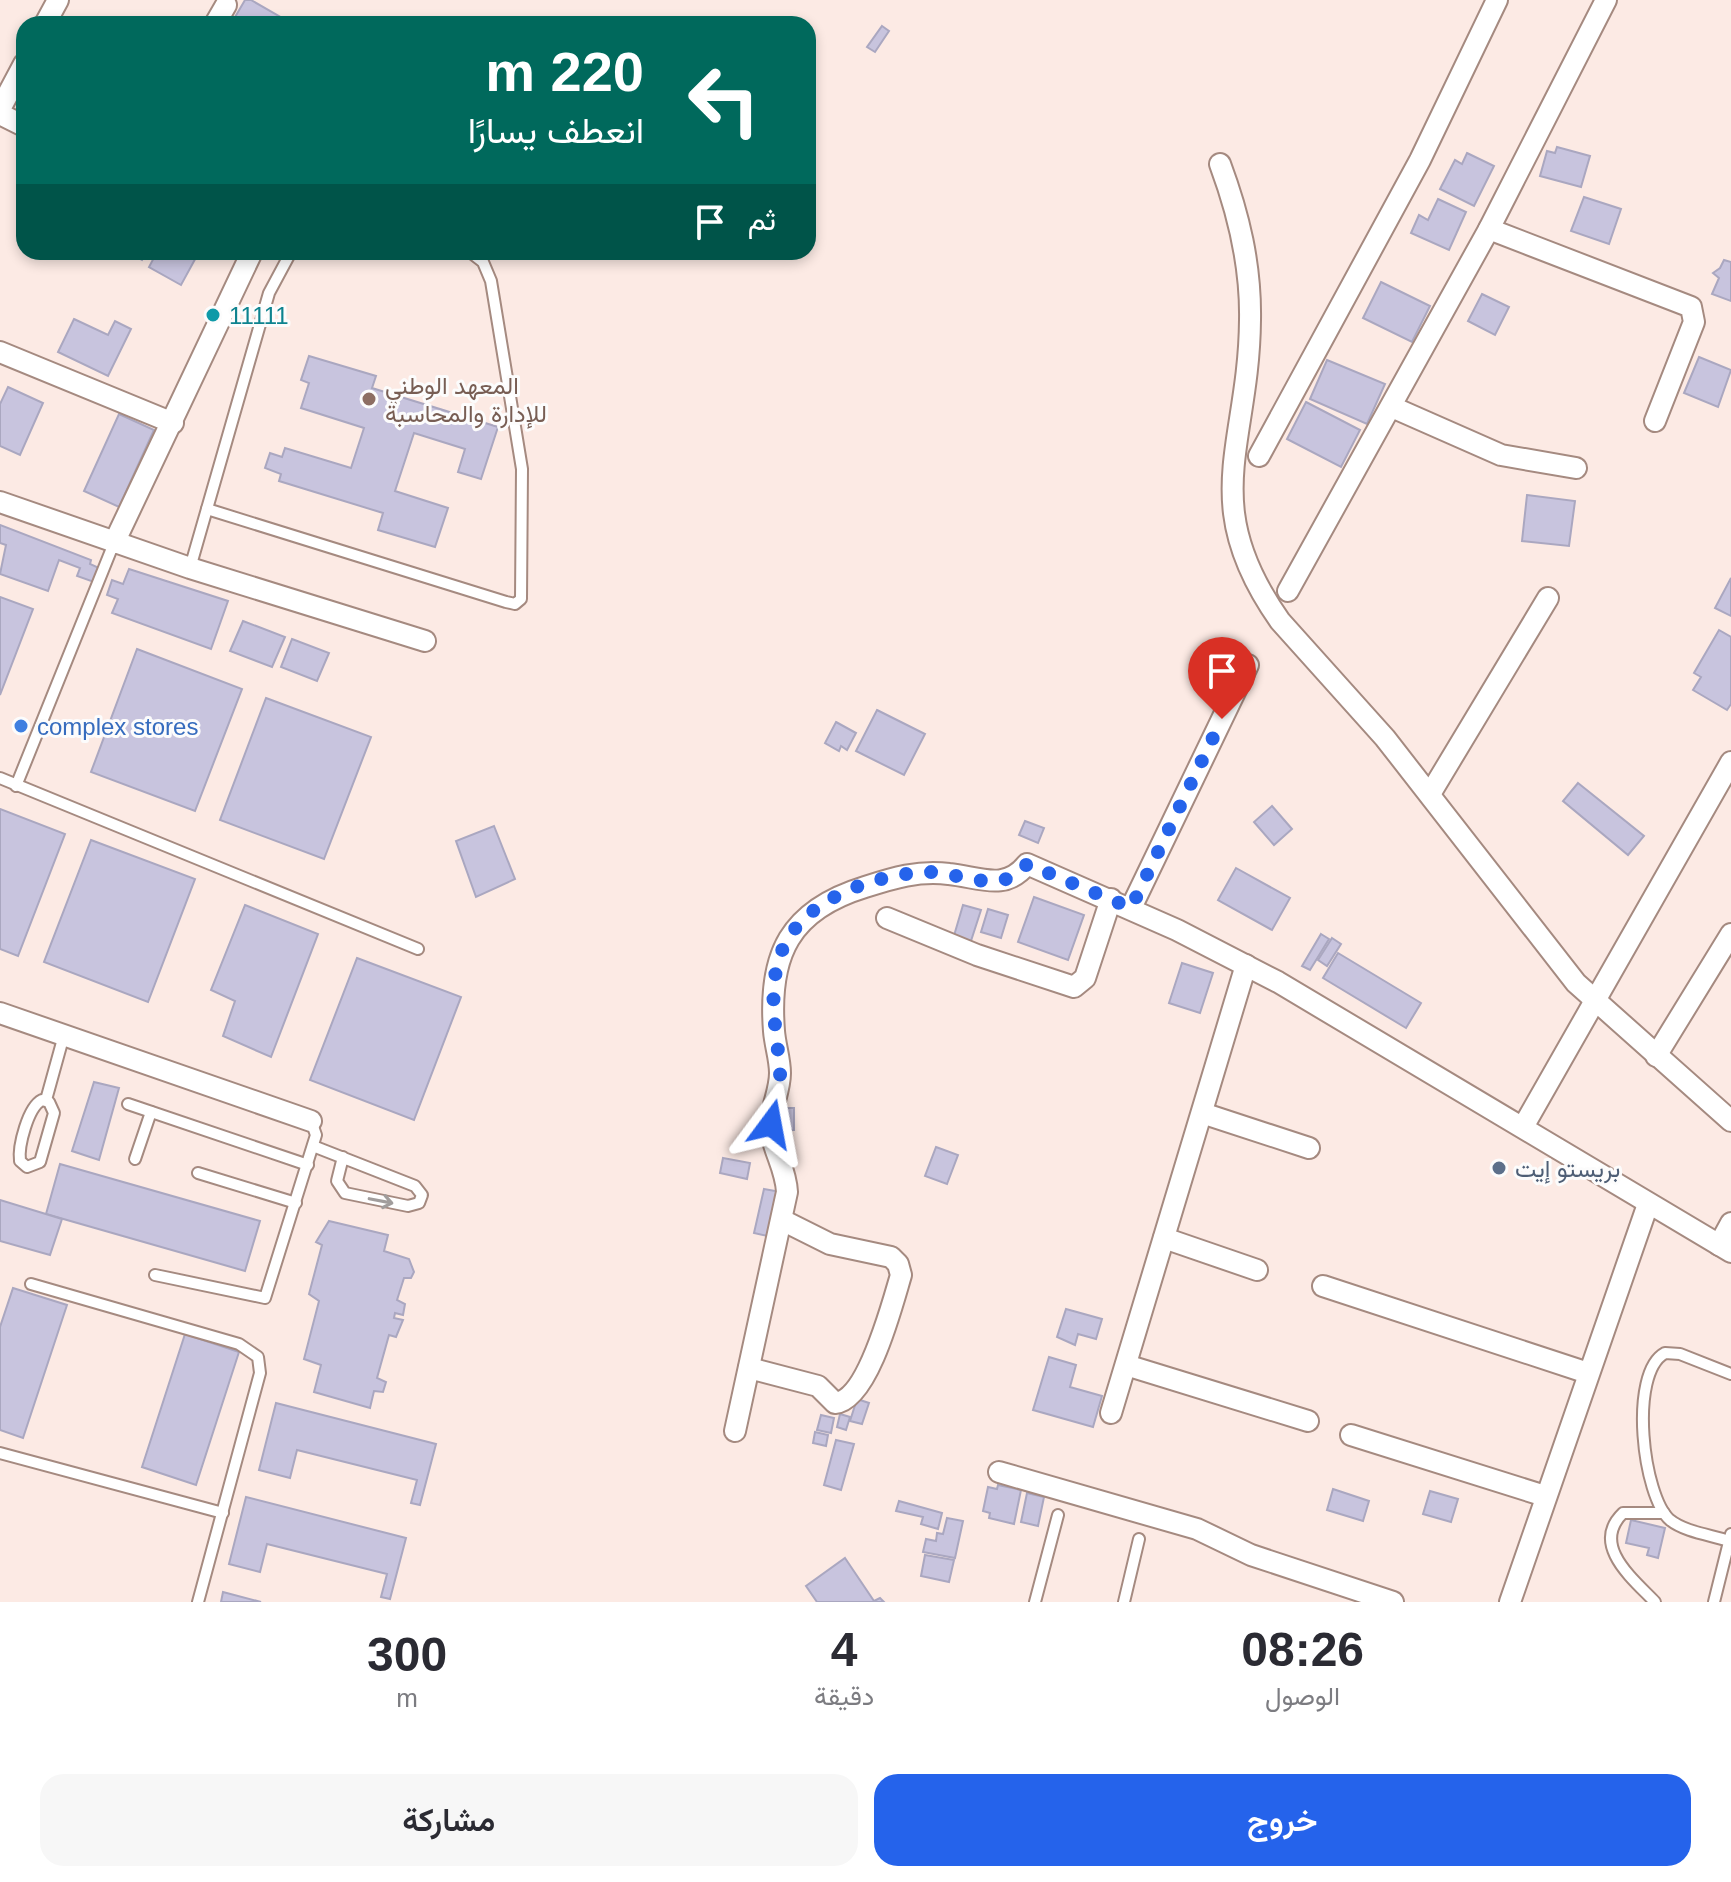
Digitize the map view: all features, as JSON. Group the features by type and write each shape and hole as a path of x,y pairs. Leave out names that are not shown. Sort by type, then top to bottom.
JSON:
{"street":[{"path":"1259,456 1420,160 1497,0"},
{"path":"1288,591 1489,229 1606,0"},
{"path":"220,16 226,5"},
{"path":"0,111 16,80"},
{"path":"1220,164 1238,216 1249,278 1248,355 1232,465 1231,498 1244,561 1280,621 1430,794 1535,933 1593,1001 1731,1121"},
{"path":"1489,229 1691,307 1694,322 1655,421"},
{"path":"114,543 248,260"},
{"path":"0,352 173,423"},
{"path":"1392,407 1501,455 1576,468"},
{"path":"0,502 190,568 425,641"},
{"path":"1430,794 1548,598"},
{"path":"1131,908 1248,665"},
{"path":"1523,1127 1731,762"},
{"path":"735,1431 782,1220 786,1179 771,1124 780,1083 774,1030 775,985 781,954 805,916 839,895 898,877 938,872 994,883 1009,879 1027,864 1131,908 1246,965 1725,1248 1731,1223"},
{"path":"887,918 977,955 1074,987 1085,978 1111,899"},
{"path":"1656,1056 1731,934"},
{"path":"1111,1413 1246,965"},
{"path":"0,1013 311,1121"},
{"path":"1202,1113 1309,1148"},
{"path":"1510,1602 1648,1204"},
{"path":"749,1368 812,1384 835,1403 849,1398 868,1373 901,1275 898,1264 891,1257 830,1244 800,1232 782,1220"},
{"path":"1164,1238 1257,1270"},
{"path":"1323,1286 1588,1373"},
{"path":"1126,1365 1308,1421"},
{"path":"1351,1435 1545,1496"},
{"path":"999,1472 1197,1529 1251,1555 1393,1602"}],"lane":[{"path":"190,568 269,293 287,260"},
{"path":"207,509 506,602 515,604 521,599 522,469 491,281 480,260"},
{"path":"16,786 114,543"},
{"path":"0,778 418,949"},
{"path":"46,1100 64,1035"},
{"path":"46,1100 52,1105 54,1113 42,1158 36,1166 27,1167 20,1161 19,1152 34,1104 46,1100"},
{"path":"128,1104 308,1165"},
{"path":"135,1159 151,1112"},
{"path":"155,1275 265,1298 317,1131 311,1121"},
{"path":"313,1146 343,1157 419,1188 422,1195 419,1203 408,1206 345,1193 337,1181 343,1157"},
{"path":"198,1173 296,1203"},
{"path":"31,1284 254,1351 260,1373 198,1602"},
{"path":"1714,1602 1730,1538 1680,1526 1664,1513 1656,1493 1643,1423 1643,1397 1649,1370 1659,1357 1673,1352 1731,1374"},
{"path":"0,1453 223,1513"},
{"path":"1655,1602 1615,1560 1611,1543 1618,1518 1623,1513 1664,1513"},
{"path":"1035,1602 1058,1515"},
{"path":"1124,1602 1139,1539"}],"building":[{"path":"245,0 251,0 279,16 236,16"},
{"path":"882,26 889,31 875,52 867,47"},
{"path":"1557,147 1590,156 1581,187 1540,176 1547,151 1555,153"},
{"path":"1467,153 1494,166 1474,206 1440,189 1455,160 1462,164"},
{"path":"1584,197 1621,209 1609,244 1571,231"},
{"path":"1438,199 1466,212 1449,250 1411,233 1419,215 1428,220"},
{"path":"153,260 195,260 181,285 149,267"},
{"path":"1724,260 1731,262 1731,301 1712,294 1719,278 1713,273"},
{"path":"1381,282 1430,306 1412,342 1363,318"},
{"path":"1482,294 1509,307 1495,335 1468,321"},
{"path":"74,319 108,335 115,321 131,329 108,376 58,352"},
{"path":"309,356 376,376 372,388 498,427 481,479 458,472 465,449 414,433 395,491 448,508 435,547 378,530 383,513 279,481 281,474 265,468 270,453 282,457 285,448 351,468 364,428 301,408 309,383 301,380"},
{"path":"1699,357 1731,370 1718,407 1684,393"},
{"path":"1327,360 1385,384 1367,424 1310,399"},
{"path":"8,387 43,403 20,455 0,446 0,404"},
{"path":"1306,402 1360,430 1341,467 1287,439"},
{"path":"119,414 154,430 119,507 84,491"},
{"path":"1527,495 1575,501 1569,546 1522,541"},
{"path":"0,525 91,560 90,564 99,568 94,582 77,576 80,568 59,560 48,591 0,574 6,545 0,543"},
{"path":"129,569 228,601 211,649 112,613 118,599 107,595 112,580 123,584"},
{"path":"1731,578 1731,616 1715,608"},
{"path":"0,597 33,609 0,695"},
{"path":"243,621 285,637 272,667 230,651"},
{"path":"1719,630 1731,637 1731,704 1727,710 1693,690 1701,677 1694,673"},
{"path":"292,639 329,653 317,681 281,667"},
{"path":"137,649 242,689 195,811 91,772"},
{"path":"266,698 371,737 324,859 220,820"},
{"path":"877,710 925,734 904,775 856,751"},
{"path":"836,722 856,733 847,750 841,746 839,751 825,743"},
{"path":"1578,783 1644,836 1628,855 1563,801"},
{"path":"1272,806 1292,829 1274,845 1254,822"},
{"path":"0,809 65,834 18,956 0,949"},
{"path":"1025,821 1044,828 1038,843 1019,835"},
{"path":"494,826 515,879 476,897 456,841"},
{"path":"91,840 195,879 148,1002 44,962"},
{"path":"1236,868 1290,898 1272,930 1218,900"},
{"path":"1034,897 1084,915 1068,960 1018,942"},
{"path":"245,905 318,934 271,1057 223,1036 235,1001 211,990"},
{"path":"963,905 981,910 970,944 953,939"},
{"path":"988,909 1008,915 1001,938 981,932"},
{"path":"1321,934 1329,939 1310,970 1302,966"},
{"path":"1332,938 1341,944 1327,966 1318,960"},
{"path":"1338,953 1421,1003 1406,1028 1323,978"},
{"path":"357,958 461,997 414,1120 310,1080"},
{"path":"1182,963 1213,973 1200,1013 1169,1003"},
{"path":"94,1082 119,1088 99,1160 72,1151"},
{"path":"781,1108 794,1108 794,1130 781,1130"},
{"path":"936,1147 958,1155 947,1184 925,1176"},
{"path":"723,1158 750,1163 747,1179 720,1173"},
{"path":"60,1164 260,1221 245,1271 46,1214"},
{"path":"764,1189 781,1192 772,1237 754,1233"},
{"path":"0,1200 62,1219 50,1255 0,1241"},
{"path":"329,1221 388,1235 384,1251 409,1259 414,1272 411,1278 404,1278 397,1300 405,1304 403,1315 395,1313 394,1318 403,1320 396,1337 389,1335 377,1378 386,1382 383,1392 374,1391 370,1408 314,1392 321,1365 304,1359 319,1301 309,1294 322,1245 316,1242"},
{"path":"13,1288 67,1305 23,1438 0,1430 0,1327"},
{"path":"1066,1309 1102,1319 1096,1339 1078,1334 1075,1345 1057,1337"},
{"path":"185,1334 239,1352 196,1485 142,1467"},
{"path":"1049,1357 1076,1365 1070,1387 1102,1396 1093,1427 1033,1410"},
{"path":"857,1399 869,1403 862,1424 850,1421"},
{"path":"276,1403 436,1444 420,1505 411,1503 417,1480 297,1450 290,1478 259,1470"},
{"path":"840,1414 850,1417 846,1430 837,1427"},
{"path":"821,1415 834,1418 831,1433 817,1430"},
{"path":"815,1432 828,1435 826,1446 813,1443"},
{"path":"836,1440 854,1444 841,1490 824,1485"},
{"path":"998,1485 1021,1490 1014,1524 989,1518 990,1513 983,1511 988,1487 997,1489"},
{"path":"1333,1489 1369,1501 1363,1521 1327,1510"},
{"path":"1430,1491 1458,1499 1451,1522 1423,1514"},
{"path":"1027,1493 1044,1497 1038,1526 1021,1522"},
{"path":"246,1497 406,1538 390,1599 381,1597 387,1574 267,1544 260,1572 229,1564"},
{"path":"899,1501 942,1513 938,1529 921,1524 923,1517 896,1511"},
{"path":"947,1518 963,1521 955,1558 923,1552 926,1539 936,1541 937,1533 943,1534"},
{"path":"1631,1520 1665,1528 1658,1558 1647,1555 1649,1548 1626,1543"},
{"path":"925,1555 954,1560 949,1582 921,1576"},
{"path":"845,1558 874,1601 880,1598 884,1602 817,1602 806,1586"},
{"path":"223,1592 261,1602 221,1602"}],"place":[{"name":"11111","path":"213,315"},
{"name":"المعهد الوطني للإدارة والمحاسبة","path":"369,399"},
{"name":"complex stores","path":"21,726"},
{"name":"بريستو إيت","path":"1499,1168"}],"route":[{"path":"771,1124 780,1083 773,1008 776,969 787,939 815,907 839,895 911,874 938,872 994,883 1009,879 1027,864 1131,908 1222,719"}]}
